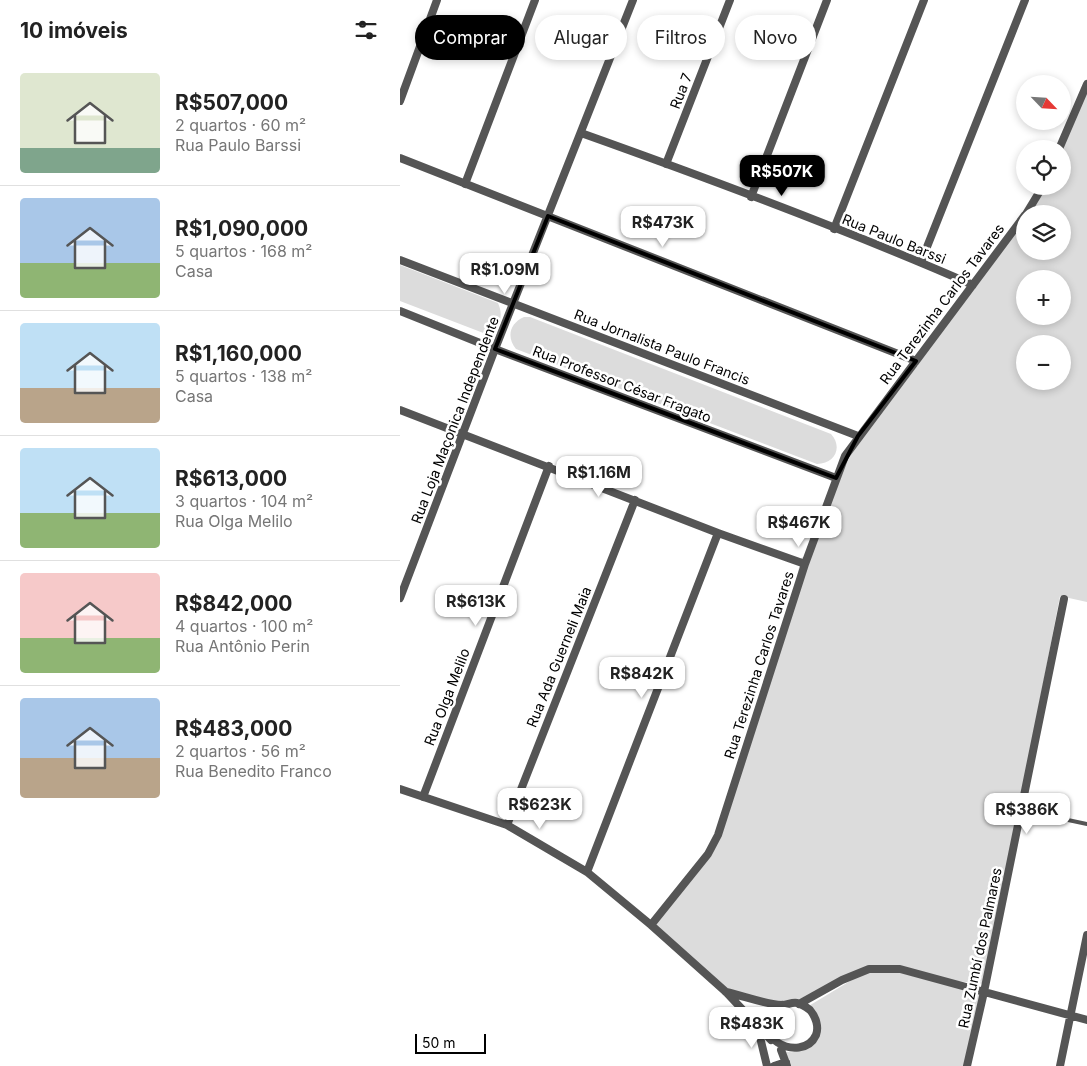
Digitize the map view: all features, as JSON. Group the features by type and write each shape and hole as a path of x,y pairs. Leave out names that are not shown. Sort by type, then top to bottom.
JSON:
{"street":[{"path":"400,101 437,0"},
{"path":"465,184 535,0"},
{"name":"Rua Loja Maçonica Independente","path":"400,598 495,350 582,134 633,0"},
{"name":"Rua 7","path":"666,164 730,0"},
{"path":"751,197 827,0"},
{"path":"834,229 924,0"},
{"path":"921,262 1025,0"},
{"path":"1063,140 1087,84"},
{"name":"Rua Paulo Barssi","path":"582,134 666,164 921,262 973,285"},
{"path":"400,158 916,361"},
{"name":"Rua Terezinha Carlos Tavares","path":"652,924 708,854 718,835 805,564 845,456 858,436 1016,226"},
{"name":"Rua Jornalista Paulo Francis","path":"400,260 858,436"},
{"name":"Rua Professor César Fragato","path":"400,311 495,350 836,478"},
{"path":"400,410 550,466 718,534 805,564"},
{"name":"Rua Olga Melilo","path":"423,796 550,466"},
{"name":"Rua Ada Guerneli Maia","path":"507,825 635,500"},
{"path":"587,872 718,534"},
{"name":"Rua Zumbí dos Palmares","path":"967,1066 984,992 1064,599"},
{"path":"400,788 507,825 587,872 652,924 726,992 781,1050 786,1064 774,1066"},
{"path":"1060,1066 1087,935"},
{"path":"726,992 782,1005 799,1004 842,980 869,969 900,969 1087,1020"},
{"path":"781,1050 789,1052 805,1049 816,1036 816,1020 813,1013 799,1004"},
{"path":"771,1040 768,1025 770,1017 782,1005"},
{"path":"758,1027 767,1066"}],"lane":[{"path":"1020,810 1087,824"}],"highlighted area":[{"path":"548,216 916,361 858,436 836,478 495,349"}],"shaded area":[{"path":"1087,84 1087,602 1060,596 985,984 946,980 984,992 967,1066 788,1066 783,1051 795,1052 804,1048 817,1029 807,1007 865,972 799,1004 782,1005 726,992 651,925 714,844 794,591 801,558 806,556 845,456 1016,227 1016,260 1071,260 1071,205 1031,205 1038,195 1071,195 1071,140 1065,140 1071,130"},
{"path":"400,265 498,303 501,317 498,325 486,334 400,301"},
{"path":"524,317 530,317 831,434 835,439 837,449 835,454 828,461 817,464 516,349 511,340 511,331 515,323"}]}
